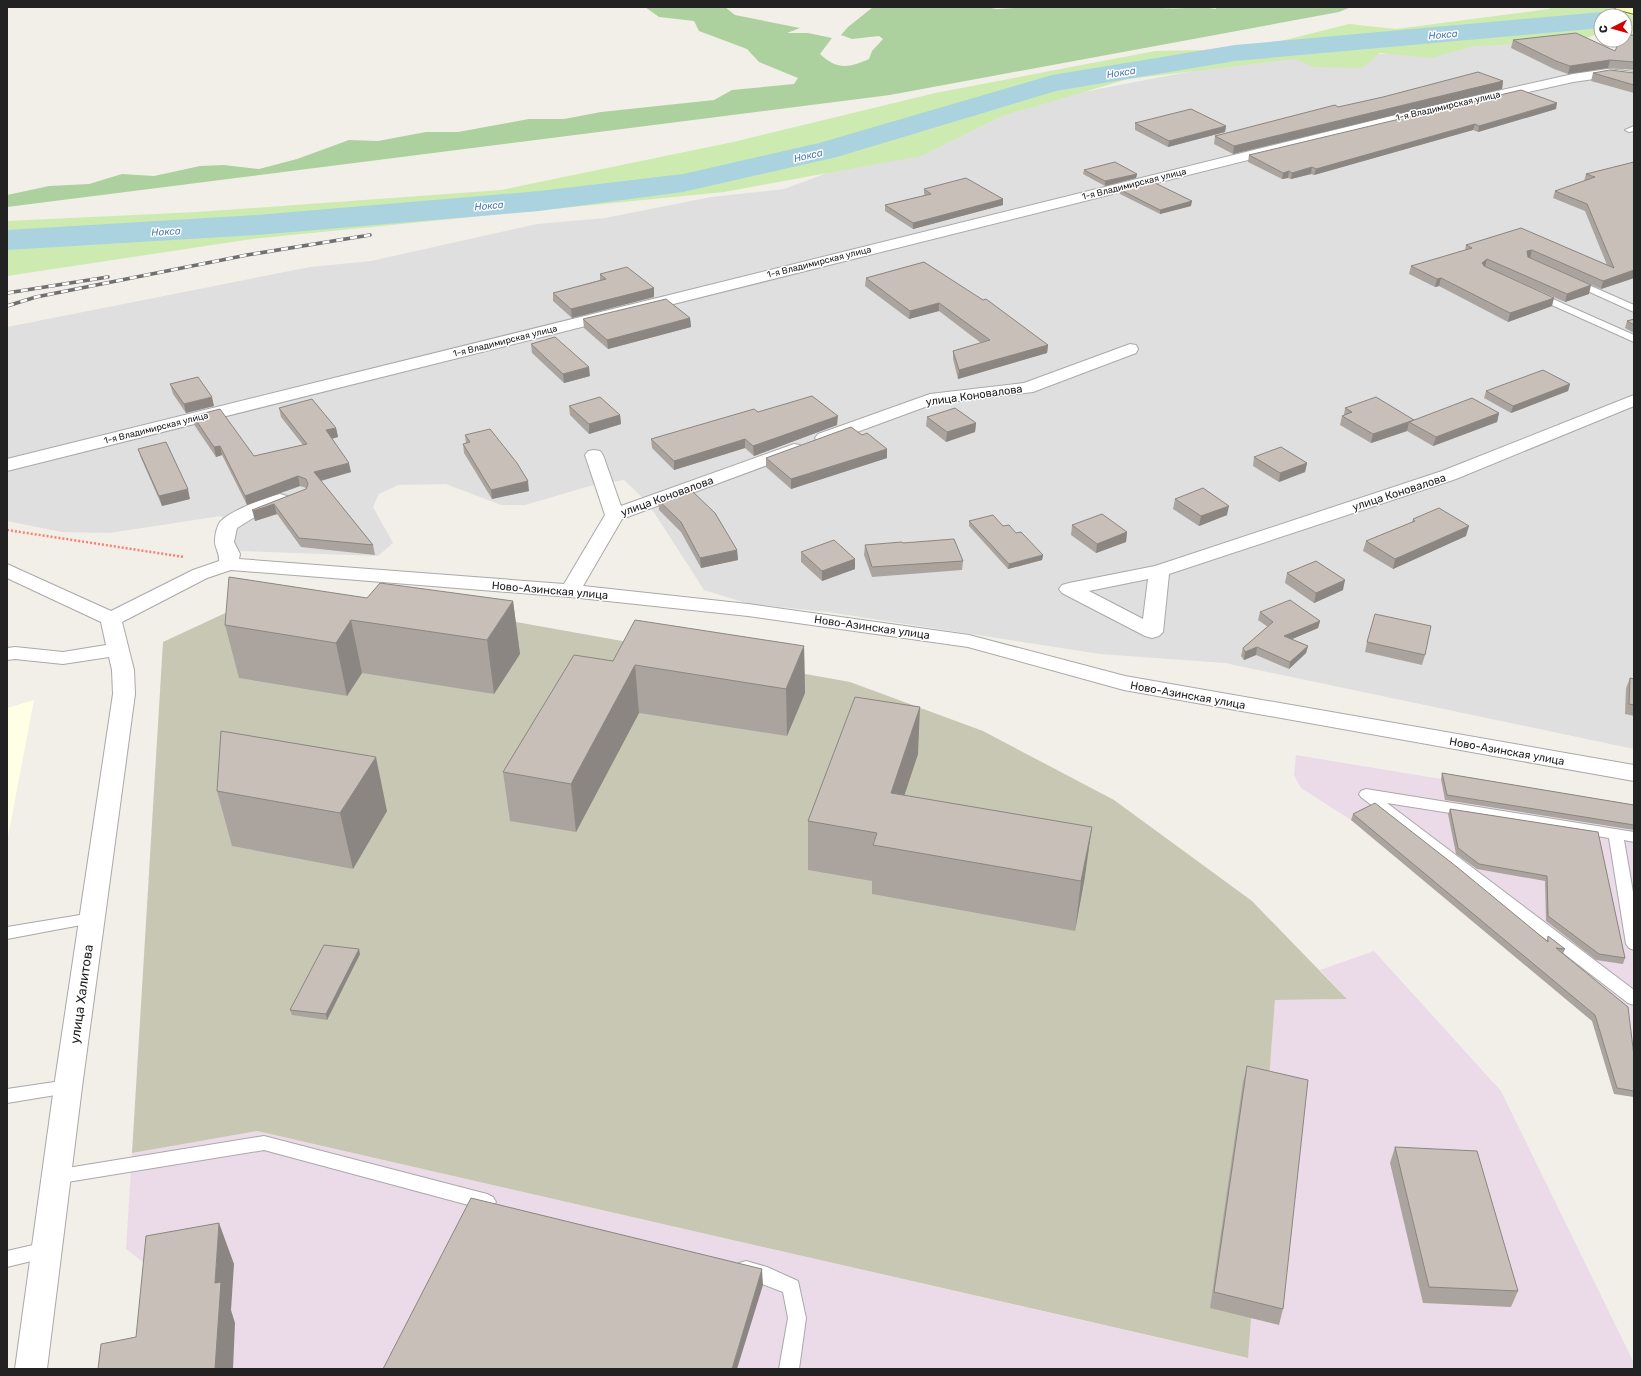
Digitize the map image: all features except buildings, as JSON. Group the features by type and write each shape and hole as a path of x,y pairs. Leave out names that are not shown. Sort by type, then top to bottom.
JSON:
{"street":[{"name":"1-я Владимирская улица","path":"7,465 1440,108 1573,78 1608,73 1634,76"},
{"name":"улица Коновалова","path":"570,591 615,515 930,399 1027,388 1130,349"},
{"name":"улица Коновалова","path":"1159,571 1449,475 1634,400"},
{"name":"улица Коновалова","path":"594,455 615,515"},
{"path":"229,564 230,554 224,542 228,525 246,514 294,494"},
{"name":"Ново-Азинская улица","path":"112,619 200,574 229,564 570,591 748,610 969,641 1124,683 1634,773"},
{"path":"7,570 112,619"},
{"name":"улица Халитова","path":"31,1369 55,1177 124,694 123,670 112,619"},
{"path":"7,654 15,653 64,658 119,649"}],"lane":[{"path":"1564,277 1634,309"},
{"path":"1528,290 1634,339"},
{"path":"1634,837 1366,794 1634,999"},
{"path":"1616,834 1634,944"},
{"path":"7,933 92,918"},
{"path":"7,1096 68,1087"},
{"path":"55,1177 131,1163 264,1143 501,1205"},
{"path":"7,1259 46,1250"},
{"path":"730,1265 760,1273 791,1287 797,1318 789,1369"}],"path":[{"path":"7,530 229,564"}],"shaded area":[{"path":"1518,35 1624,69 1618,78 1634,83 1634,749 1225,663 1100,654 828,612 749,604 704,590 648,503 624,480 590,486 525,505 501,505 446,484 398,485 379,494 373,507 393,543 378,556 240,551 225,542 230,528 221,516 109,533 62,532 7,521 7,327 310,267 371,261 537,224 605,218 711,197 784,189 889,150 1057,97 1219,66 1288,59 1419,52"},
{"path":"260,597 460,612 850,682 983,731 1114,800 1252,901 1347,999 1275,1000 1248,1358 257,1131 132,1153 163,642"},
{"path":"34,700 7,842 7,708"},
{"path":"1296,755 1634,811 1634,1097 1614,1094 1592,1021 1351,820 1301,788 1294,775"},
{"path":"1374,951 1501,1091 1634,1363 1634,1369 154,1369 162,1277 126,1249 132,1153 257,1131 1247,1358 1275,1000 1347,999 1320,970"}],"green space":[{"path":"645,7 725,7 735,15 800,28 787,33 808,33 832,38 820,54 832,63 849,66 869,59 872,51 883,39 879,36 852,39 841,35 848,27 873,7 985,7 997,9 1031,7 1159,7 1215,9 1218,7 1351,7 1339,12 890,95 7,207 7,195 49,186 89,184 122,174 154,176 200,166 224,165 259,169 297,159 349,140 378,141 426,132 458,132 529,119 564,119 601,112 714,100 732,90 794,84 798,78 759,62 747,49 699,31 694,21 659,17"},
{"path":"1551,7 1606,8 1593,8 1593,36 1586,38 1593,56 1622,69 1601,70 1588,60 1518,44 1474,46 1432,58 1380,53 1362,68 1313,67 1296,59 1128,79 1002,116 921,156 724,192 252,239 7,276 7,221 197,212 501,190 733,142 935,93 1155,51 1249,49 1349,24 1396,29 1549,9"},
{"path":"1633,16 1634,16 1633,37"}],"waterway":[{"name":"Нокса","path":"7,240 257,225 539,201 683,183 826,151 1052,83 1235,53 1593,21"}],"railway":[{"path":"7,306 36,297 247,255 370,235"},
{"path":"7,293 108,277"}]}
